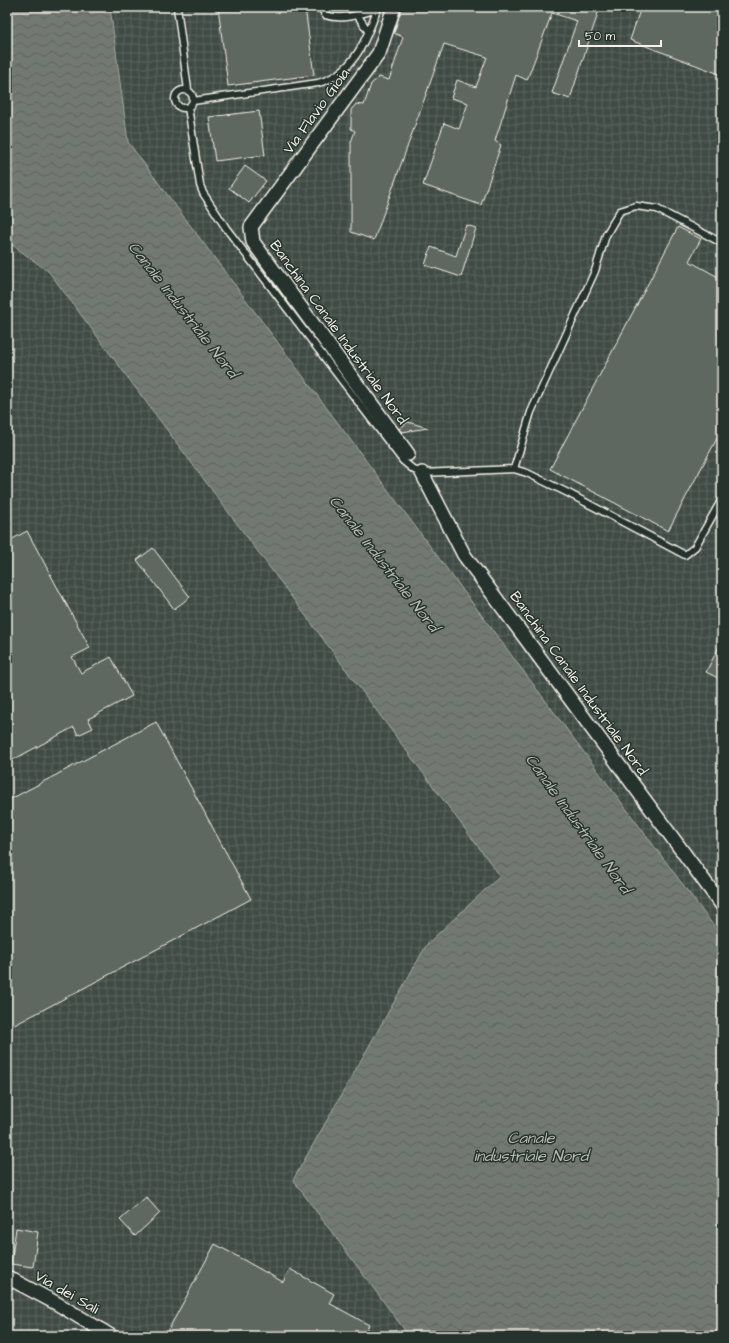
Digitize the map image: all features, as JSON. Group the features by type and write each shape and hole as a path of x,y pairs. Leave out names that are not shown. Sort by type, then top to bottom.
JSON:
{"street":[{"name":"Via Flavio Gioia","path":"251,227 379,53 394,7"},
{"name":"Banchina Canale Industriale Nord","path":"251,227 253,242 408,454"},
{"name":"Banchina Canale Industriale Nord","path":"422,474 464,555 722,904"},
{"name":"Via dei Sali","path":"7,1277 56,1303 111,1336"}],"lane":[{"path":"177,7 188,90 192,94 193,101 188,107 180,107 176,103 176,96 179,92 188,90"},
{"path":"321,7 323,12 328,16 335,17 358,16 377,8"},
{"path":"193,101 326,81 339,75 350,64 368,31 377,8"},
{"path":"358,16 368,31"},
{"path":"188,107 200,185 203,193 226,228 403,461 414,470 422,474 514,468 568,493 685,554 695,547 722,499"},
{"path":"514,468 531,412 596,270 606,235 620,211 636,206 657,208 722,243"}],"shaded area":[{"path":"110,7 722,7 722,937 128,142"},
{"path":"7,241 49,272 500,876 427,944 293,1180 409,1336 7,1336"}],"water":[{"name":"Canale industriale Nord","path":"7,7 110,7 128,142 722,937 722,1336 409,1336 293,1180 427,944 500,876 49,272 7,241"}],"building":[{"path":"218,7 305,7 314,75 228,86"},
{"path":"402,7 600,7 570,99 552,93 577,21 552,13 527,80 516,75 495,141 501,145 481,205 423,185 444,123 459,129 468,103 451,98 457,80 476,87 487,57 444,44 374,240 351,232 351,142 355,131 351,129 351,110 356,104 364,105 371,84 379,77 389,80 403,37 394,33"},
{"path":"641,7 722,7 722,75 630,40"},
{"path":"259,111 265,155 215,161 209,117"},
{"path":"245,166 266,181 249,203 229,188"},
{"path":"466,225 476,228 461,277 425,265 431,247 456,256"},
{"path":"678,227 701,239 689,261 722,279 722,429 668,531 550,469"},
{"path":"408,422 428,428 402,432 399,429"},
{"path":"27,531 90,648 72,657 81,673 111,657 132,696 88,719 93,728 78,735 74,727 7,763 7,542"},
{"path":"153,548 190,597 174,609 137,560"},
{"path":"722,641 722,680 706,672"},
{"path":"156,722 251,899 7,1029 7,801"},
{"path":"146,1197 160,1213 135,1236 120,1220"},
{"path":"16,1228 38,1232 33,1267 11,1264"},
{"path":"215,1244 283,1282 290,1269 334,1294 329,1303 369,1325 363,1336 165,1336"}],"water label":[{"name":"Canale Industriale Nord","path":"184,309"},
{"name":"Canale Industriale Nord","path":"385,563"},
{"name":"Canale Industriale Nord","path":"579,823"}]}
